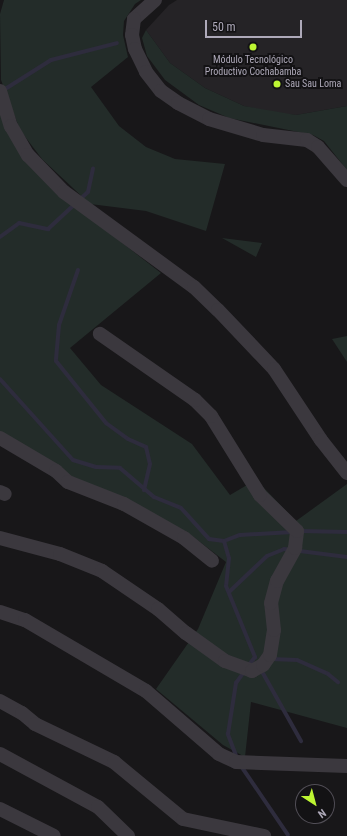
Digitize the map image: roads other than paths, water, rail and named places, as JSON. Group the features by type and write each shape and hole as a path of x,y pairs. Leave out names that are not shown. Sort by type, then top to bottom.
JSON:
{"street":[{"path":"155,0 134,19 132,34 135,49 143,66 161,91 178,103 209,119 263,135 307,140 318,147 347,180"},
{"path":"0,91 11,126 28,155 64,192 194,287 218,310 274,369 321,440 347,473"},
{"path":"0,538 60,554 102,571 158,609 186,633 226,661 252,671 263,664 270,655 274,630 271,603 277,580 296,548 297,531 260,495 211,416 195,400 100,334"},
{"path":"0,438 56,470 68,482 124,504 184,538 212,561"},
{"path":"0,612 25,620 146,691 219,754 236,762 347,766"},
{"path":"0,701 22,713 35,724 114,762 183,819 264,836"},
{"path":"0,754 98,807 128,836"},
{"path":"0,809 53,836"}],"waterway":[{"path":"2,91 51,60 117,43"},
{"path":"0,237 19,223 48,229 88,192 93,169"},
{"path":"78,270 59,325 56,361 106,423 128,439 146,447 150,464 144,490"},
{"path":"0,379 73,460 96,467 120,468 154,497 181,508 209,539 224,541 240,535 293,532"},
{"path":"300,531 347,532"},
{"path":"224,541 229,558 226,586 255,657 248,666"},
{"path":"229,592 267,556 284,549 347,557"},
{"path":"271,659 297,660 328,674 338,682"},
{"path":"260,668 301,741"},
{"path":"237,758 228,734 236,683 244,672"},
{"path":"241,766 288,835"}],"place":[{"name":"Módulo Tecnológico Productivo Cochabamba","path":"253,47"},
{"name":"Sau Sau Loma","path":"277,84"}]}
